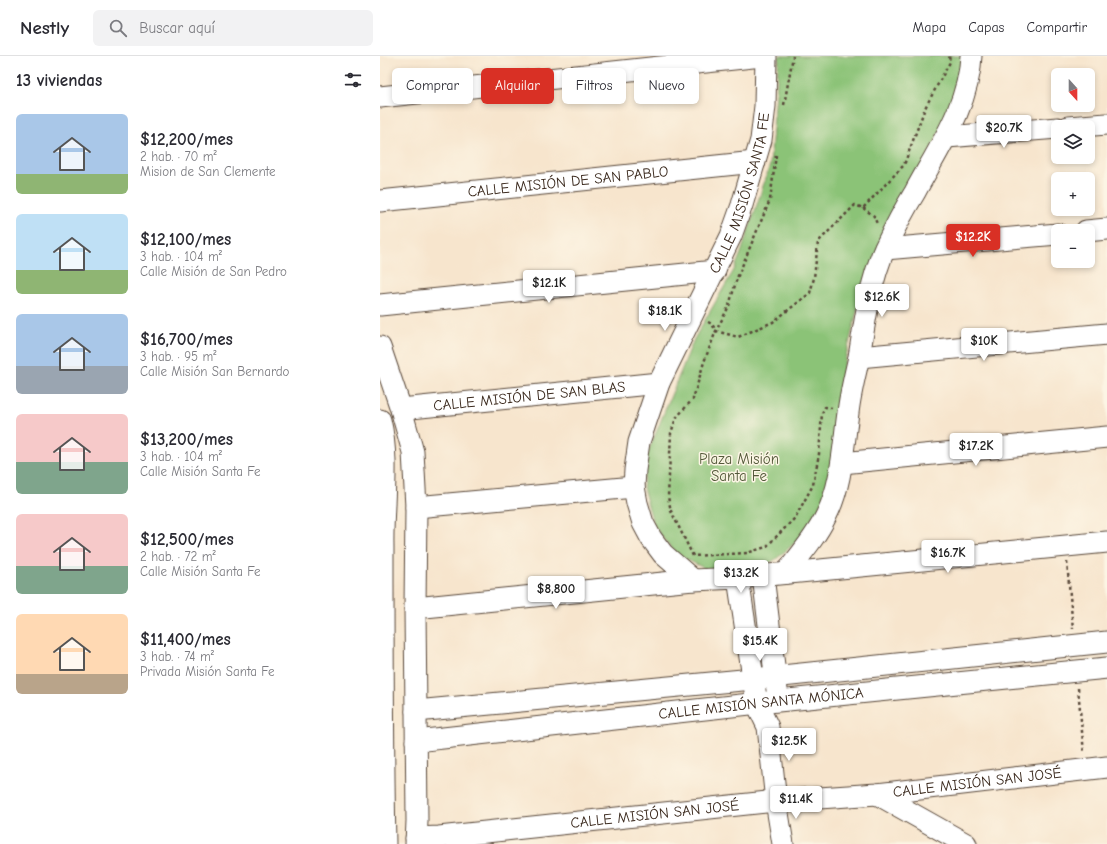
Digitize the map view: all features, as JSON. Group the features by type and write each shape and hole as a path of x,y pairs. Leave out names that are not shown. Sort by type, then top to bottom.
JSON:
{"street":[{"path":"380,98 762,56"},
{"name":"CALLE MISIÓN SANTA FE","path":"694,580 663,554 651,538 643,523 634,487 639,442 659,383 715,271 731,236 742,205 761,140 765,106 766,56"},
{"path":"786,573 816,534 826,516 835,494 842,463 848,410 872,284 885,249 914,192 946,137 964,96 971,56"},
{"path":"1095,125 1107,124"},
{"path":"946,137 1051,129"},
{"name":"CALLE MISIÓN DE SAN PABLO","path":"380,201 755,162"},
{"path":"1095,230 1107,229"},
{"path":"885,249 1051,235"},
{"path":"380,305 715,271"},
{"path":"859,357 1107,334"},
{"path":"380,347 401,409 413,452 416,507 416,841"},
{"name":"CALLE MISIÓN DE SAN BLAS","path":"401,409 659,383"},
{"path":"380,420 385,452 381,534 383,839"},
{"path":"842,463 1107,438"},
{"path":"416,507 634,487"},
{"path":"415,608 694,580 763,576 1107,542"},
{"path":"763,576 776,677 777,702 768,727"},
{"path":"738,578 757,704 768,727 776,801 783,844"},
{"name":"CALLE MISIÓN SANTA MÓNICA","path":"416,711 776,677 1107,642"},
{"path":"1074,645 1077,671"},
{"name":"CALLE MISIÓN SANTA MÓNICA","path":"416,741 1107,668"},
{"name":"CALLE MISIÓN SAN JOSÉ","path":"416,841 446,836 776,801 877,794 1085,769 1107,768"},
{"path":"877,794 966,844"}],"path":[{"path":"783,111 793,56"},
{"path":"694,312 712,324 716,331 738,337 773,322 810,293 814,278 818,242 855,205 864,208 904,164 925,108 950,62 949,56"},
{"path":"777,148 770,200 740,272 729,306 716,331 704,362 694,399 676,418 671,433 668,497 670,511 693,556 747,553 766,547 796,518 813,485 819,454 822,412 825,407 848,410"},
{"path":"1066,547 1074,645"},
{"path":"1077,671 1085,769"}],"green space":[{"name":"Plaza Misión Santa Fe","path":"779,56 964,56 960,87 858,307 845,360 838,398 828,492 807,530 796,542 776,559 760,569 727,574 706,569 677,555 654,527 643,488 646,457 694,339 734,270 741,253 770,165"}]}
